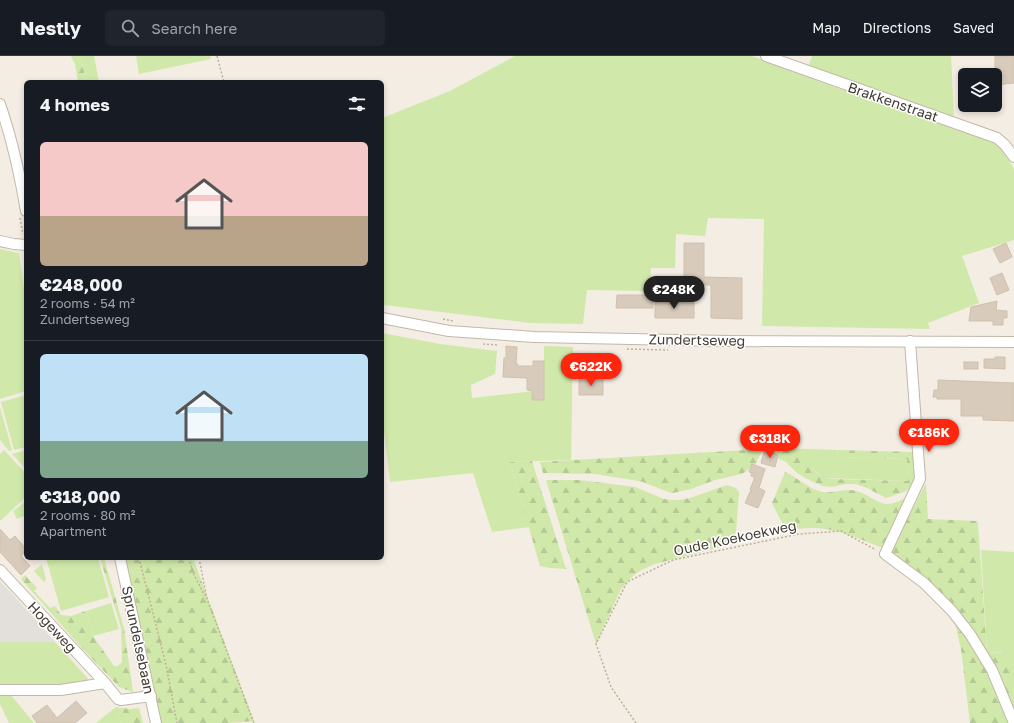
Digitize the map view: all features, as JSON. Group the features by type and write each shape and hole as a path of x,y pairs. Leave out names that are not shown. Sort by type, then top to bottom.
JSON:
{"street":[{"name":"Brakkenstraat","path":"766,56 997,138 1005,145 1014,157"},
{"path":"0,104 6,120 18,168 24,200"},
{"path":"0,241 24,245"},
{"name":"Zundertseweg","path":"384,318 449,331 535,337 726,341 1014,342"},
{"path":"910,341 920,479 885,554 924,583 952,611 965,628 992,670 1014,723"},
{"name":"Sprundelsebaan","path":"120,560 156,723"},
{"name":"Hogeweg","path":"0,570 105,683 116,698 121,700 151,696"},
{"path":"0,690 61,690 105,683"}],"path":[{"path":"217,56 223,80"},
{"name":"Oude Koekoekweg","path":"636,723 611,688 596,644 627,582 672,560 799,534 841,531 885,554"},
{"path":"140,560 166,665 177,723"},
{"path":"190,560 193,573 207,599 254,723"},
{"path":"199,560 207,599"}],"green space":[{"path":"71,56 81,56 86,80 78,80 75,64"},
{"path":"81,56 94,56 99,80 86,80"},
{"path":"136,56 210,56 211,59 139,74"},
{"path":"515,56 752,56 820,82 988,140 1002,148 1014,169 1014,240 962,256 979,303 928,323 930,329 762,326 764,219 708,218 705,236 676,234 675,268 651,268 650,291 587,290 583,324 530,323 384,305 384,117 450,91"},
{"path":"812,56 951,56 954,118 808,68"},
{"path":"0,249 19,253 24,289 24,392 0,399"},
{"path":"384,333 440,344 497,351 495,374 471,385 472,398 544,390 544,346 573,347 571,460 510,462 529,527 492,532 473,473 390,482 384,432"},
{"path":"24,396 24,448 14,450 1,402"},
{"path":"0,407 12,450 9,451 0,440"},
{"path":"781,448 837,450 837,454 840,457 907,459 908,481 824,478 793,453"},
{"path":"781,448 799,456 818,474 832,479 908,481 907,459 840,457 838,456 837,450 914,452 916,470 914,487 886,498 856,484 846,484 832,487 823,486 797,473 786,462 762,451 755,465 742,474 715,480 691,489 673,493 643,482 595,474 543,473 540,462"},
{"path":"4,450 24,472 24,499 0,521 0,454"},
{"path":"24,451 24,467 12,454"},
{"path":"532,461 566,569 540,566 510,462"},
{"path":"785,472 810,487 823,492 845,490 860,492 886,504 895,503 910,496 883,548 836,531 813,528 786,531 772,503"},
{"path":"546,480 580,480 635,487 664,499 672,500 690,498 727,485 736,488 739,492 736,532 729,545 655,564 641,570 633,576 621,589 596,644"},
{"path":"926,483 928,519 977,521 987,652 1014,653 1014,716 967,624 952,603 935,587 890,553"},
{"path":"24,503 24,516 17,519 13,511"},
{"path":"981,550 1014,552 1014,653 987,652"},
{"path":"47,560 99,560 109,597 61,611"},
{"path":"101,560 105,560 124,628 133,692 119,687 80,646 21,579 25,575 37,588 34,591 50,608 55,606 61,615 71,616 86,611 93,636 114,666 118,666 122,662 121,628"},
{"path":"120,560 194,560 254,721 229,723 159,723"},
{"path":"42,564 46,579 44,582 34,571"},
{"path":"111,603 119,629 93,636 86,611"},
{"path":"954,619 988,672 1009,723 970,723 961,649"},
{"path":"0,642 55,642 90,681 64,686 0,688"},
{"path":"0,694 10,694 34,723 9,723 0,704"},
{"path":"116,707 116,712 122,723 96,723"},
{"path":"116,707 130,709 139,708 143,723 122,723 116,712"}],"shaded area":[{"path":"0,581 35,619 55,642 0,642"}],"building":[{"path":"995,56 1014,56 1014,83 1002,84 1002,68 995,68"},
{"path":"684,243 704,243 704,277 742,278 742,319 711,318 711,285 684,285"},
{"path":"1006,243 1012,257 1000,263 993,249"},
{"path":"1002,273 1009,290 997,295 990,278"},
{"path":"617,295 653,295 653,308 616,308"},
{"path":"997,301 996,310 1007,311 1007,318 1003,318 1003,325 993,325 993,321 969,321 971,307"},
{"path":"655,302 694,303 694,318 655,318"},
{"path":"506,346 517,347 517,366 533,366 533,361 544,361 544,400 532,400 532,391 527,390 527,378 503,377"},
{"path":"995,357 1005,357 1005,369 984,368 984,359 995,359"},
{"path":"964,362 978,362 978,369 964,369"},
{"path":"603,379 603,395 579,395 579,380"},
{"path":"938,380 1014,383 1014,421 983,420 983,416 961,416 961,399 937,399 937,397 933,397 934,390 938,390"},
{"path":"764,452 778,455 775,467 761,463"},
{"path":"752,464 765,469 759,488 765,491 758,508 745,503 754,480 754,477 751,476 752,473 749,472"},
{"path":"0,529 10,540 15,536 24,547 24,553 21,556 30,566 21,575 0,552"},
{"path":"76,701 87,713 75,723 37,723 32,716 47,705 57,718"}]}
